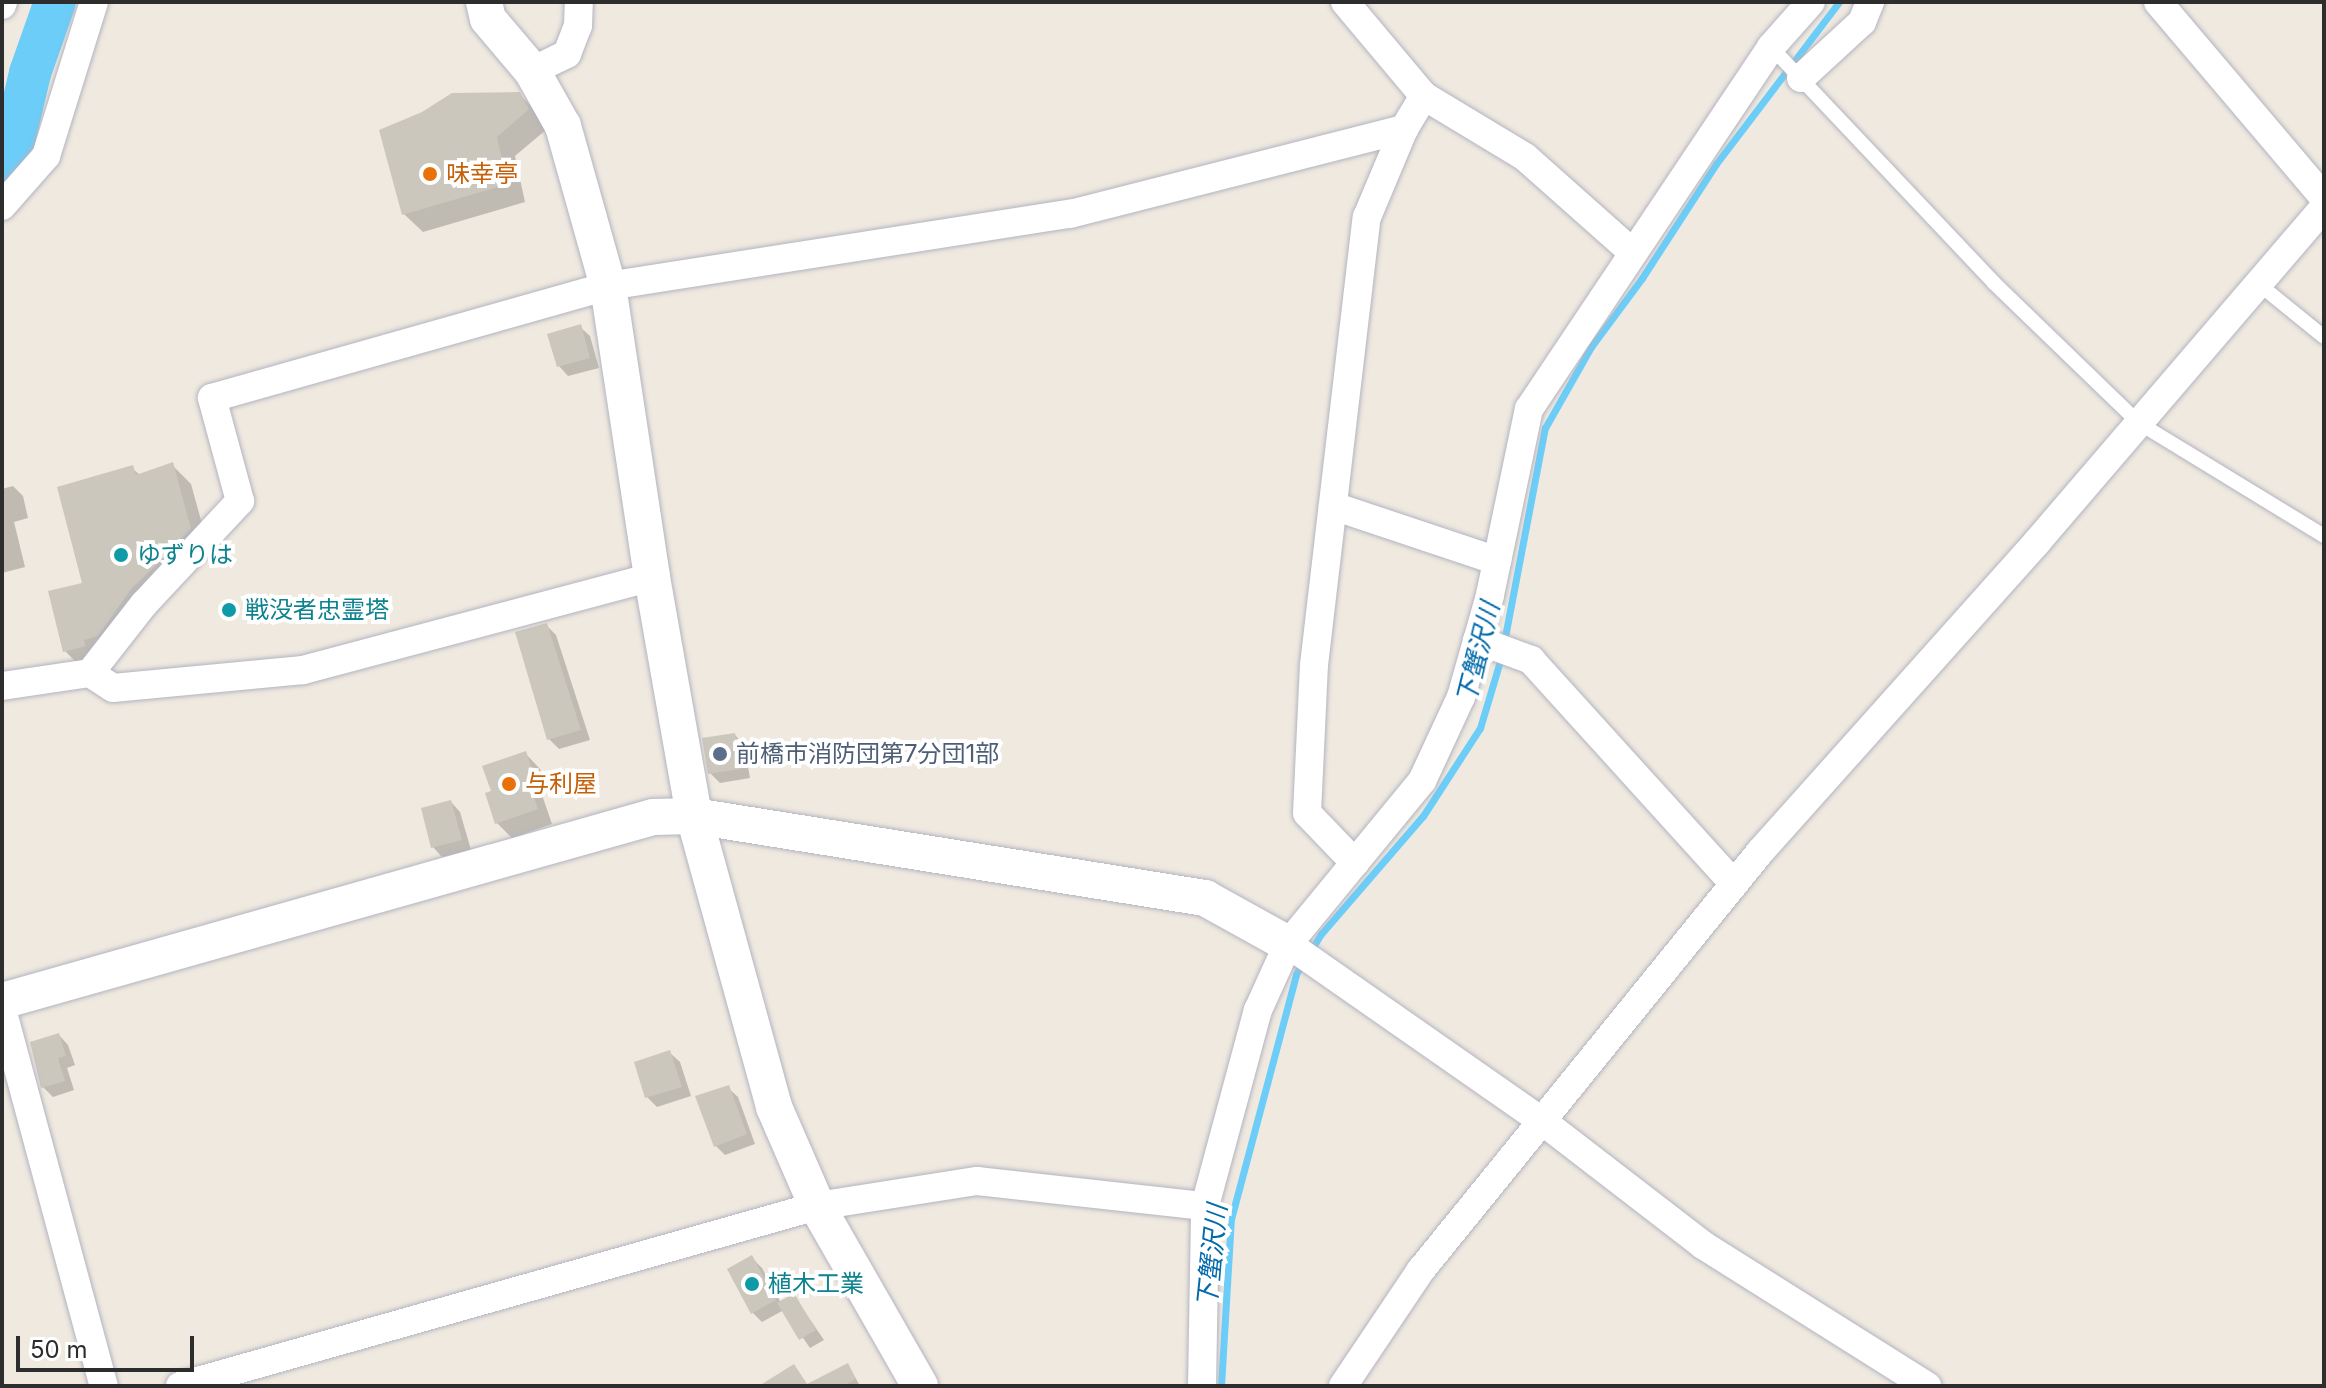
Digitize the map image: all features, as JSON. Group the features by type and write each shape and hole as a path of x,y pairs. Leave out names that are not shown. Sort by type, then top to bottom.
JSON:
{"street":[{"path":"2,206 46,156 94,2"},
{"path":"484,2 488,19 532,71 563,126 608,286 652,577 694,816 774,1107 817,1206 920,1386"},
{"path":"532,71 567,54 578,26 579,2"},
{"path":"1345,2 1424,96 1525,157 1633,253"},
{"path":"1202,1386 1205,1206 1258,1010 1288,944 1422,781 1461,697 1497,561 1529,409 1771,47 1811,2"},
{"path":"1801,78 1862,22 1870,2"},
{"path":"2158,2 2324,198"},
{"path":"1355,863 1307,813 1314,665 1367,217 1404,129 1424,96"},
{"path":"90,673 144,604 240,501 212,398 608,286 1070,214 1404,129"},
{"path":"1343,1386 1421,1270 1734,884 2260,285 2324,207"},
{"path":"1333,506 1497,561"},
{"path":"2,686 90,673 113,688 303,670 652,577"},
{"path":"1477,640 1531,660 1734,884"},
{"path":"2,1001 653,817 694,816 1205,898 1288,944 1542,1121 1703,1245 1927,1386"},
{"path":"2,1009 104,1386"},
{"path":"180,1386 817,1206 977,1181 1205,1206"}],"lane":[{"path":"1771,47 1994,283 2139,423 2324,536"},
{"path":"2260,285 2324,337"}],"building":[{"path":"520,92 529,109 497,137 508,184 402,215 379,130 422,112 452,93"},
{"path":"581,324 590,358 557,367 547,334"},
{"name":"ゆずりは","path":"173,462 191,529 182,538 163,545 167,555 132,588 98,636 84,640 86,646 63,652 48,591 82,583 57,487 133,465 136,475"},
{"path":"547,623 581,730 547,740 515,632"},
{"name":"前橋市消防団第7分団1部","path":"735,733 741,769 708,774 702,738"},
{"name":"与利屋","path":"526,751 534,775 527,777 538,809 495,824 485,793 491,791 482,766"},
{"path":"451,800 462,840 431,848 421,808"},
{"path":"59,1033 66,1056 58,1058 65,1081 41,1088 30,1042"},
{"path":"670,1050 682,1087 645,1098 634,1062"},
{"path":"729,1085 747,1134 714,1147 695,1096"},
{"name":"植木工業","path":"752,1255 776,1300 751,1314 727,1269"},
{"path":"794,1293 816,1330 799,1340 777,1303"},
{"path":"848,1363 856,1379 843,1386 759,1386 794,1364 807,1384"}],"waterway":[{"path":"2,163 12,150 30,73 55,2"},
{"name":"下蟹沢川","path":"1504,642 1545,428 1591,347 1642,278 1716,164 1839,2"},
{"name":"下蟹沢川","path":"1310,952 1321,934 1423,816 1480,728 1502,654"},
{"name":"下蟹沢川","path":"1221,1386 1231,1219 1296,974 1303,963"}],"place":[{"name":"味幸亭","path":"430,174"},
{"name":"ゆずりは","path":"121,555"},
{"name":"戦没者忠霊塔","path":"229,610"},
{"name":"前橋市消防団第7分団1部","path":"720,754"},
{"name":"与利屋","path":"509,784"},
{"name":"植木工業","path":"752,1284"}]}
